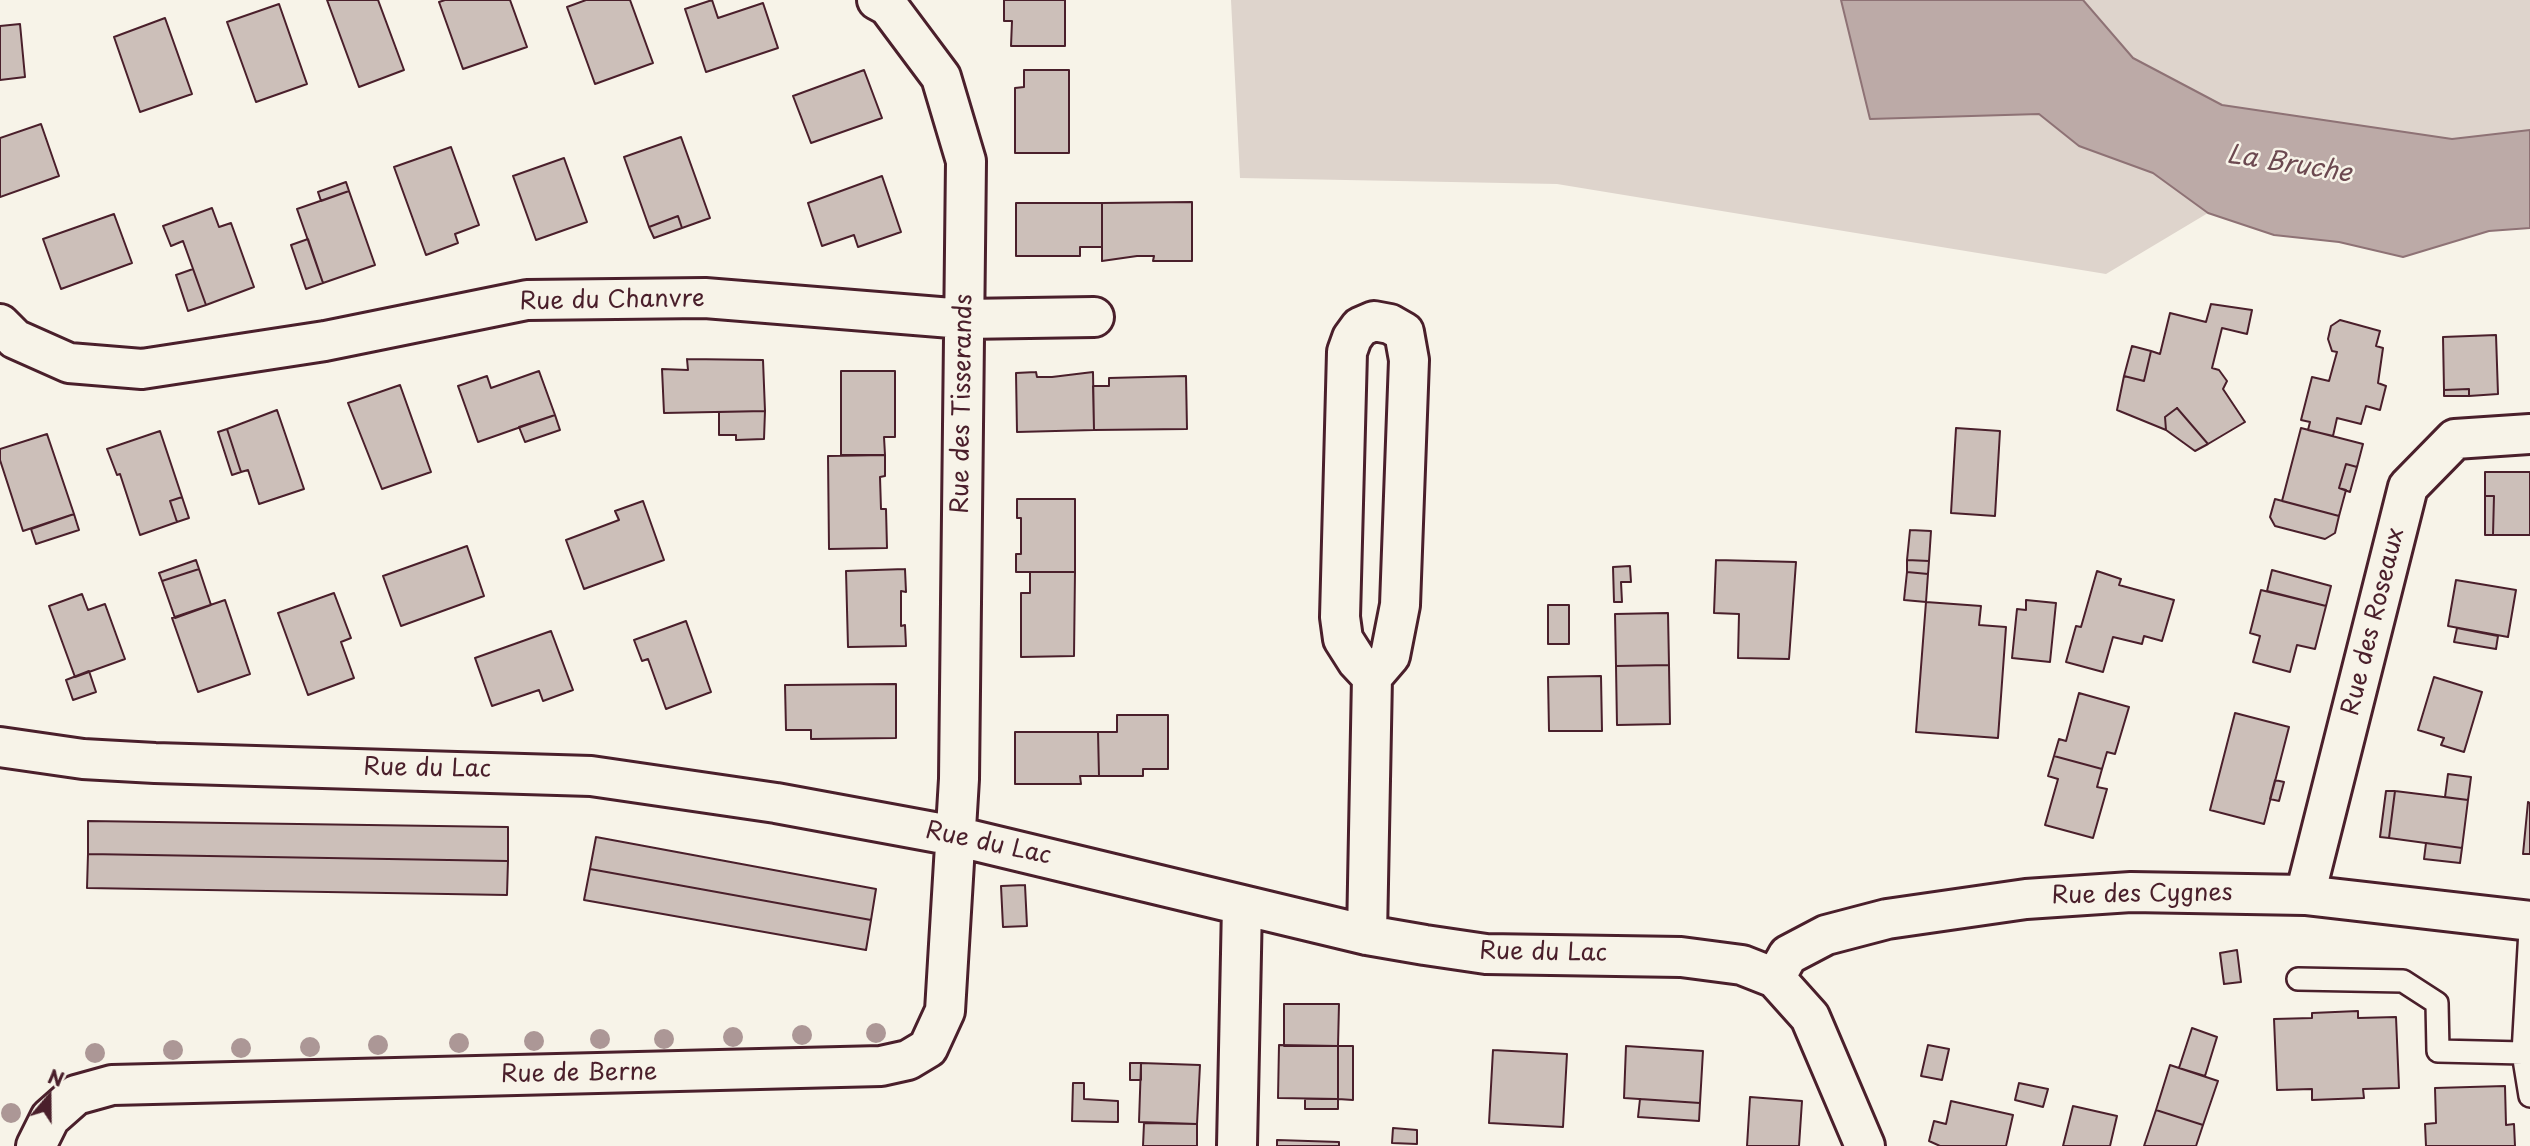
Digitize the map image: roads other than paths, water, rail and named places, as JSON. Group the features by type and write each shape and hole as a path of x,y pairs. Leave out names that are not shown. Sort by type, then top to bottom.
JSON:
{"street":[{"name":"Rue des Tisserands","path":"886,2 941,77 966,161 960,779 955,836"},
{"name":"Rue du Chanvre","path":"5,343 69,362 142,369 325,341 527,300 705,298 964,320 1094,317"},
{"path":"1367,935 1372,677 1390,656 1400,605 1409,360 1404,332 1391,324 1374,321 1360,327 1352,338 1348,352 1340,617 1343,639 1357,661 1372,677"},
{"name":"Rue des Roseaux","path":"2305,895 2408,487 2455,439 2530,434"},
{"name":"Rue du Lac","path":"0,747 83,759 558,773 673,786 955,836 1367,935 1486,954 1681,957 1741,965 1775,978 1810,1017 1865,1146"},
{"name":"Rue de Berne","path":"36,1146 50,1118 76,1095 112,1085 870,1066 908,1060 928,1048 945,1011 955,836"},
{"name":"Rue des Cygnes","path":"1775,978 1788,955 1826,936 1886,919 2026,899 2131,892 2305,895 2530,921"},
{"path":"1237,1146 1242,905"}],"lane":[{"path":"2530,930 2523,1053 2530,1096"},
{"path":"2298,979 2403,981 2437,1003 2438,1051 2523,1053"}],"water":[{"name":"La Bruche","path":"1841,0 2083,0 2133,58 2222,105 2452,139 2530,130 2530,228 2489,231 2403,257 2339,242 2274,235 2208,213 2153,173 2079,146 2039,114 1870,119"}]}
